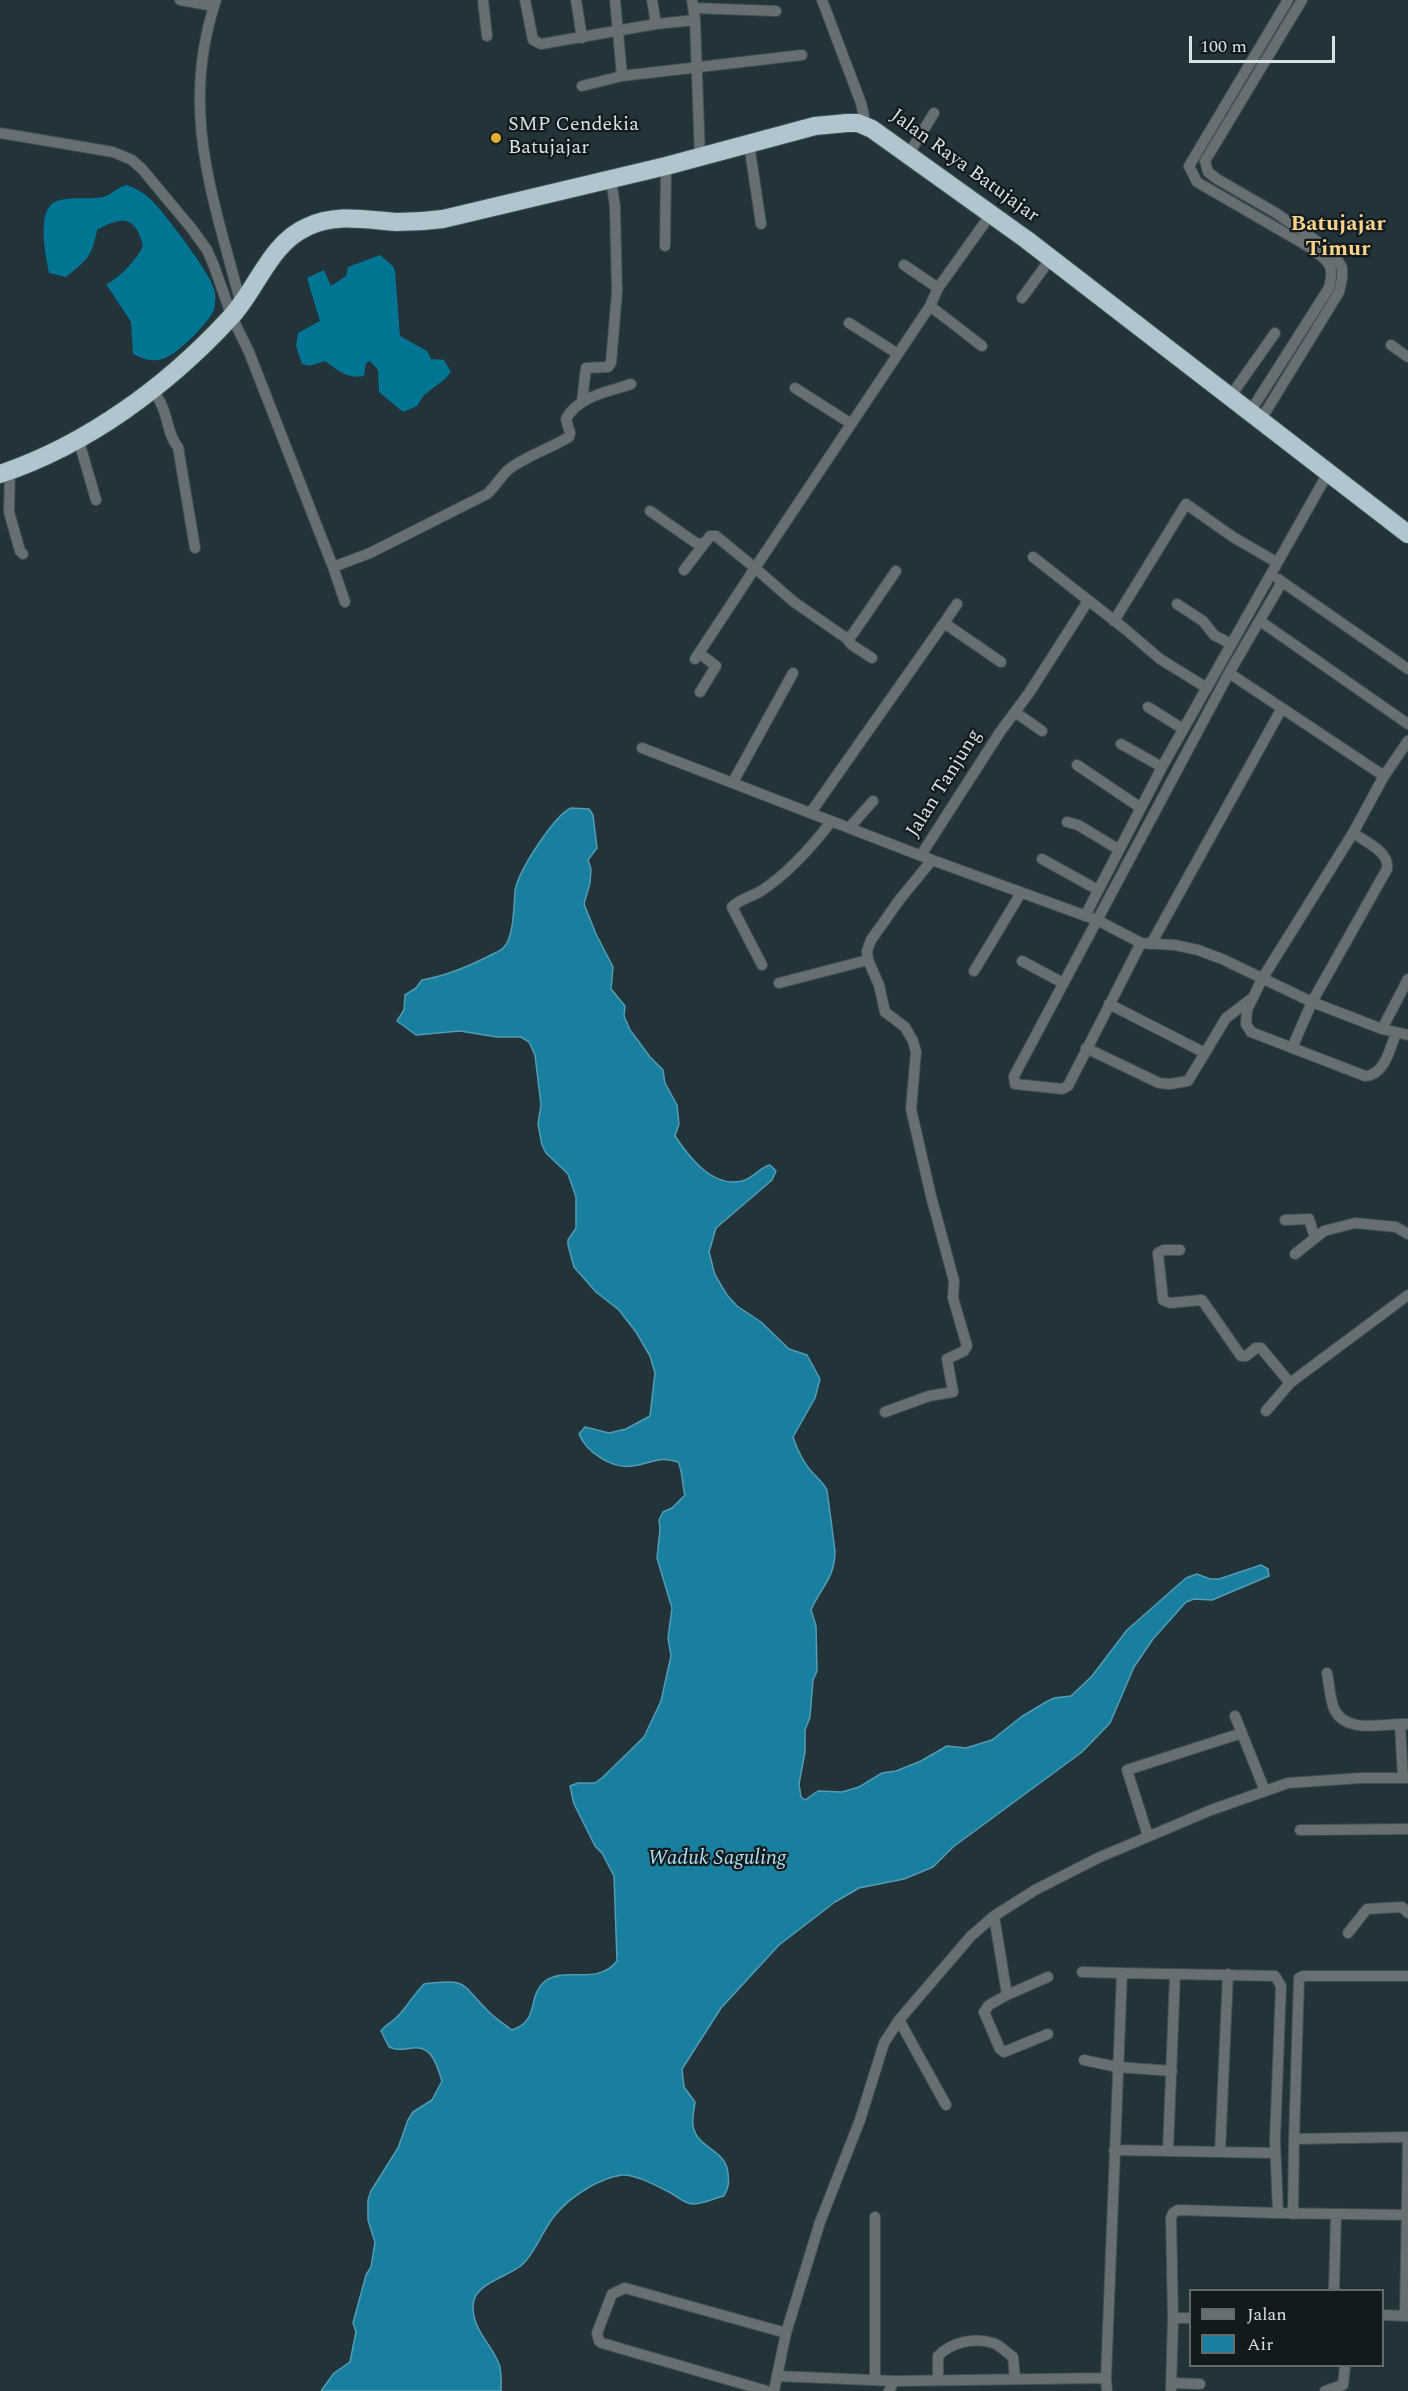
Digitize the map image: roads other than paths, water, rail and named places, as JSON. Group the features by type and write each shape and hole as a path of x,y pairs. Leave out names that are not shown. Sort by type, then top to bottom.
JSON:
{"highway":[{"name":"Jalan Raya Batujajar","path":"5,473 78,438 152,390 199,350 236,310 284,241 319,222 363,218 422,222 443,219 666,166 815,126 847,123 869,127 991,214 1408,534"}],"street":[{"path":"180,0 215,3 201,53 199,78 202,147 208,181 236,310 345,602"},
{"path":"483,0 487,36"},
{"path":"525,0 533,40 536,43 695,20"},
{"path":"576,0 582,38"},
{"path":"615,0 622,76"},
{"path":"652,0 656,24"},
{"path":"822,0 869,127"},
{"path":"1255,416 1329,288 1332,274 1327,260 1311,248 1197,182 1189,166 1288,0"},
{"path":"1255,416 1339,292 1342,268 1334,253 1276,213 1217,179 1208,172 1205,161 1302,0"},
{"path":"700,157 700,108 693,4 776,11"},
{"path":"582,86 622,76 774,57 802,56"},
{"path":"902,151 934,113"},
{"path":"0,133 113,152 137,164 207,250 236,310"},
{"path":"749,144 761,224"},
{"path":"666,166 666,246"},
{"path":"582,401 586,368 608,367 611,363 617,281 615,207 611,179"},
{"path":"700,692 716,666 697,656 930,306 938,288 991,214"},
{"path":"1022,297 1051,258"},
{"path":"904,266 938,288"},
{"path":"930,306 982,346"},
{"path":"849,323 898,354"},
{"path":"1230,397 1275,333"},
{"path":"1391,345 1408,357"},
{"path":"333,567 370,553 487,494 500,483 507,471 530,456 569,437 566,418 574,406 631,384"},
{"path":"795,388 850,423"},
{"path":"152,390 161,400 170,433 178,447 195,548"},
{"path":"78,438 96,500"},
{"path":"5,473 9,512 20,551 23,554"},
{"path":"1085,916 1162,767 1276,562 1328,474"},
{"path":"1114,621 1184,505 1188,504 1210,522 1276,562"},
{"path":"650,511 696,543 704,544"},
{"path":"684,570 710,536 716,536 794,602 872,658"},
{"path":"1033,557 1160,659 1207,688"},
{"path":"846,638 852,634 896,571"},
{"path":"1269,575 1408,669"},
{"path":"1282,582 1229,673 1014,1076 1014,1082 1018,1086 1066,1088 1109,1004 1282,708"},
{"name":"Jalan Tanjung","path":"921,855 1088,601"},
{"path":"811,813 957,604"},
{"path":"1177,604 1203,621 1214,635 1231,644"},
{"path":"1260,621 1408,724"},
{"path":"944,622 1001,662"},
{"path":"733,782 793,673"},
{"path":"1229,673 1384,776"},
{"path":"1148,707 1183,729"},
{"path":"1015,712 1042,731"},
{"path":"1396,1032 1380,1070 1369,1076 1251,1032 1247,1029 1247,1010 1262,979 1353,833 1384,776 1408,741"},
{"path":"1121,744 1162,767"},
{"path":"642,748 831,822 1097,920 1146,943 1175,945 1198,951 1312,1002 1382,1029 1408,1035"},
{"path":"1077,765 1141,808"},
{"path":"849,828 873,801"},
{"path":"762,965 732,907 762,890 818,838 831,822"},
{"path":"1066,822 1078,825 1118,849"},
{"path":"1292,1048 1312,1002 1389,862 1385,855 1353,833"},
{"path":"1042,859 1098,890"},
{"path":"885,1412 929,1396 953,1392 946,1359 964,1351 967,1346 953,1298 954,1281 911,1109 916,1052 905,1027 885,1012 879,985 868,960 867,951 871,940 900,899 932,860"},
{"path":"974,971 1021,893"},
{"path":"779,983 868,960"},
{"path":"1022,961 1063,983"},
{"path":"1382,1029 1408,979"},
{"path":"1086,1048 1165,1084 1188,1082 1226,1018 1253,997"},
{"path":"1109,1004 1205,1053"},
{"path":"1285,1220 1309,1219 1315,1238"},
{"path":"1295,1254 1324,1231 1355,1223 1396,1227 1408,1234"},
{"path":"1180,1250 1164,1250 1158,1253 1163,1300 1170,1303 1202,1300 1241,1356 1246,1356 1256,1348 1261,1348 1290,1383"},
{"path":"1266,1411 1290,1383 1408,1295"},
{"path":"774,2391 786,2333 820,2222 860,2120 885,2043 898,2020 971,1936 994,1916 1035,1890 1100,1857 1211,1810 1288,1783 1361,1778 1406,1778 1404,1724 1352,1725 1342,1720 1333,1708 1327,1673"},
{"path":"1235,1716 1265,1791"},
{"path":"1148,1836 1127,1770 1242,1733"},
{"path":"1300,1830 1408,1829"},
{"path":"1348,1933 1367,1909 1402,1907 1408,1912"},
{"path":"994,1916 1007,1995"},
{"path":"1082,1972 1275,1976 1280,1983 1275,2153 1278,2213"},
{"path":"1107,2391 1122,1973"},
{"path":"1220,2152 1228,1974"},
{"path":"1167,2151 1175,1975"},
{"path":"1293,2214 1299,1978 1303,1976 1408,1976"},
{"path":"1048,1977 1007,1995 989,2005 984,2012 984,2017 1002,2051 1048,2034"},
{"path":"898,2020 946,2105"},
{"path":"1084,2060 1117,2067 1172,2071"},
{"path":"1294,2139 1408,2139 1406,2316 1384,2315"},
{"path":"1114,2150 1275,2153"},
{"path":"1200,2384 1172,2387 1171,2218 1173,2213 1178,2210 1407,2215"},
{"path":"1334,2289 1336,2215"},
{"path":"875,2217 875,2380"},
{"path":"767,2391 602,2343 597,2333 612,2294 625,2289 786,2333"},
{"path":"1173,2318 1189,2318"},
{"path":"938,2380 938,2356 961,2342 992,2342 998,2345 1013,2357 1015,2379"},
{"path":"1325,2391 1343,2385 1345,2367"},
{"path":"777,2376 875,2380 892,2386 938,2380 1106,2378"}],"water":[{"name":"Waduk Saguling","path":"571,808 589,809 593,815 597,848 588,860 591,869 590,883 584,904 613,967 611,989 625,1006 624,1016 630,1030 663,1070 665,1083 677,1105 679,1124 675,1136 702,1169 721,1180 742,1181 770,1165 776,1171 772,1180 716,1228 709,1252 715,1275 727,1295 737,1306 761,1322 789,1349 807,1355 820,1379 815,1398 793,1437 805,1464 827,1490 835,1551 833,1568 811,1610 816,1626 817,1671 813,1680 810,1717 805,1730 805,1752 799,1784 801,1797 805,1800 818,1791 842,1792 859,1787 882,1773 896,1771 921,1761 947,1746 966,1748 992,1740 1021,1717 1046,1702 1054,1698 1071,1696 1092,1676 1127,1630 1186,1578 1197,1574 1210,1579 1219,1579 1261,1565 1268,1569 1269,1576 1212,1600 1194,1599 1186,1602 1153,1639 1134,1667 1110,1723 1082,1752 953,1847 933,1867 904,1879 859,1888 835,1902 779,1945 721,2008 682,2069 684,2087 695,2102 693,2126 696,2134 726,2165 728,2182 724,2196 690,2204 646,2181 622,2175 595,2184 569,2201 551,2220 523,2264 485,2286 475,2298 473,2306 476,2322 500,2367 501,2391 321,2391 334,2373 350,2362 356,2332 353,2323 366,2275 371,2267 375,2242 368,2220 368,2200 371,2191 398,2148 413,2112 432,2100 442,2081 436,2063 430,2054 420,2048 389,2047 381,2031 399,2015 424,1984 449,1982 463,1985 492,2015 512,2030 521,2026 530,2015 536,1995 544,1982 561,1975 600,1973 609,1969 617,1961 614,1876 602,1853 595,1846 574,1804 570,1786 578,1783 595,1783 644,1737 661,1701 671,1656 668,1638 672,1608 657,1558 659,1520 663,1512 672,1508 685,1495 681,1470 678,1462 666,1459 632,1466 616,1465 594,1453 582,1441 579,1434 585,1427 609,1433 626,1429 650,1416 655,1373 650,1356 636,1332 619,1310 596,1292 574,1267 568,1240 576,1228 576,1197 568,1174 546,1153 542,1145 538,1124 541,1105 535,1055 529,1042 521,1037 497,1037 460,1031 416,1035 397,1021 404,1010 405,995 416,988 422,980 463,968 497,952 507,944 514,912 515,891 523,871 547,833"}],"place":[{"name":"SMP Cendekia Batujajar","path":"496,138"}],"district":[{"name":"Batujajar Timur","path":"1338,238"}]}
